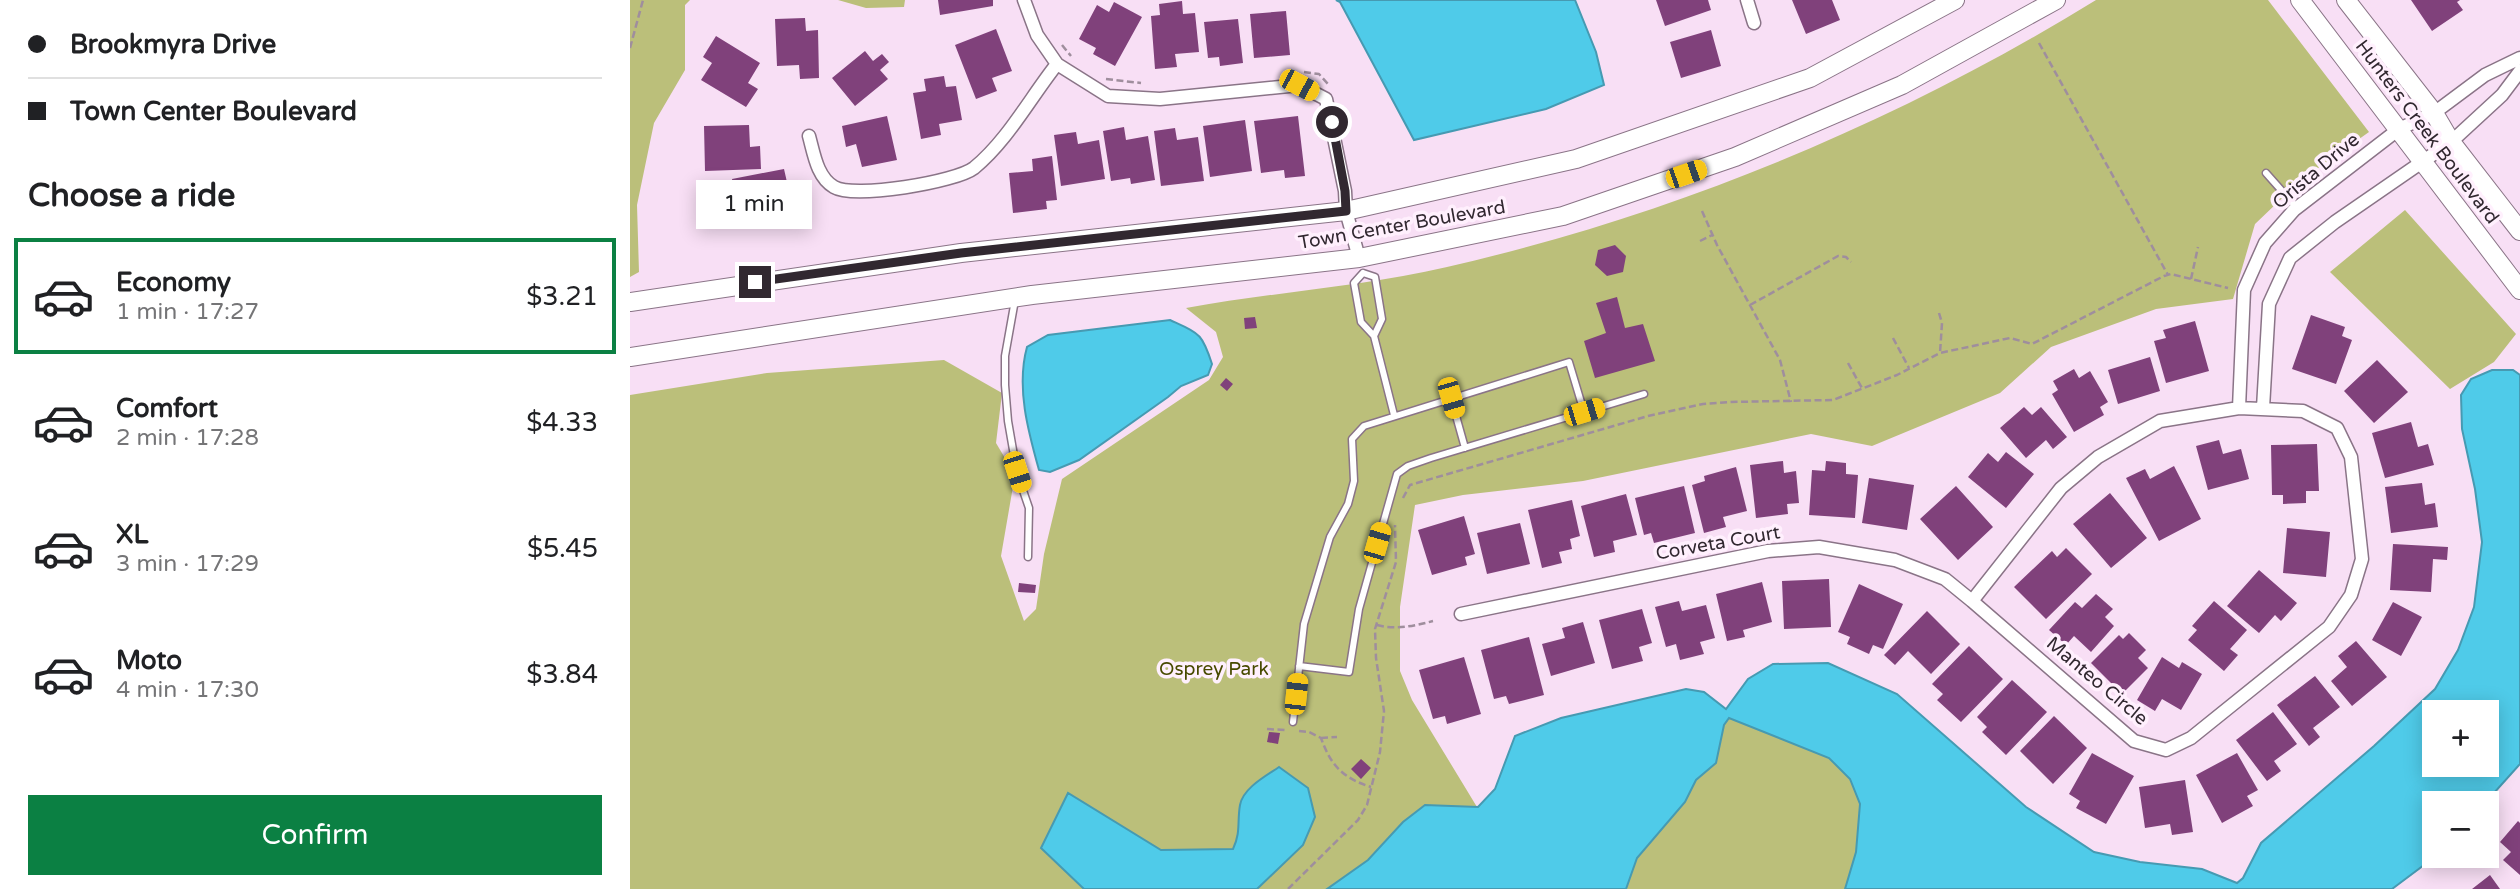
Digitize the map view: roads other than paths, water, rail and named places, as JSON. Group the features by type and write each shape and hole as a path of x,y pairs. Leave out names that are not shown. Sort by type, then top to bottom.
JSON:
{"street":[{"path":"1024,0 1037,35 1057,64 1108,96 1160,99 1299,85 1326,99 1345,191 1346,211 1361,265"},
{"path":"1747,0 1754,23"},
{"name":"Town Center Boulevard","path":"630,302 961,253 1346,211 1576,159 1810,78 1955,0"},
{"name":"Town Center Boulevard","path":"630,356 1016,298 1361,265 1563,216 1735,157 1902,85 2056,0"},
{"name":"Hunters Creek Boulevard","path":"2300,0 2520,290"},
{"name":"Hunters Creek Boulevard","path":"2346,0 2434,113 2451,142 2520,231"},
{"name":"Orista Drive","path":"2239,408 2244,290 2265,243 2297,208 2399,129 2434,113 2485,75 2520,58"},
{"path":"809,136 820,173 835,188 856,193 936,183 972,170 1003,138 1057,64"},
{"path":"2263,408 2269,304 2290,258 2335,222 2451,142 2502,95 2520,71"},
{"name":"Manteo Circle","path":"2239,408 2303,411 2337,428 2351,457 2362,559 2351,595 2329,627 2191,738 2166,750 2134,741 1972,601 2061,488 2098,457 2160,421 2239,408"},
{"name":"Corveta Court","path":"1461,614 1768,551 1819,547 1895,560 1945,579 1972,601"}],"lane":[{"path":"2266,173 2297,208"},
{"path":"1374,336 1382,319 1375,277 1361,265 1354,283 1361,322 1374,336 1394,415"},
{"path":"1016,298 1005,356 1005,386 1007,421 1017,472 1029,508 1028,557"},
{"path":"1293,722 1304,624 1330,537 1348,503 1354,481 1352,439 1364,426 1569,362 1584,412"},
{"path":"1299,666 1349,672 1359,609 1397,474 1408,466 1644,394"},
{"path":"1451,398 1465,448"}],"water":[{"path":"1336,0 1575,0 1596,52 1604,85 1546,109 1414,140 1340,2"},
{"path":"1170,320 1194,332 1202,340 1212,364 1208,375 1181,386 1079,460 1050,472 1039,470 1027,424 1023,393 1027,347 1048,335"},
{"path":"2492,370 2513,370 2520,375 2520,764 2496,791 2422,791 2422,866 2392,889 1845,889 1856,852 1860,804 1850,779 1829,758 1729,718 1724,725 1716,763 1696,780 1685,802 1637,858 1626,889 1327,889 1368,860 1403,822 1425,805 1478,807 1495,789 1515,736 1561,718 1686,689 1704,692 1726,709 1748,679 1773,664 1828,663 1897,694 2026,807 2094,852 2140,862 2202,869 2237,883 2243,878 2261,843 2422,701 2422,777 2499,777 2499,700 2423,700 2435,689 2458,650 2474,607 2482,542 2475,489 2462,429 2461,395 2471,379"},
{"path":"1279,767 1308,788 1315,817 1303,845 1257,889 1084,889 1041,848 1068,793 1161,850 1233,849 1242,799 1256,783"}],"park label":[{"name":"Osprey Park","path":"1214,669"}]}
